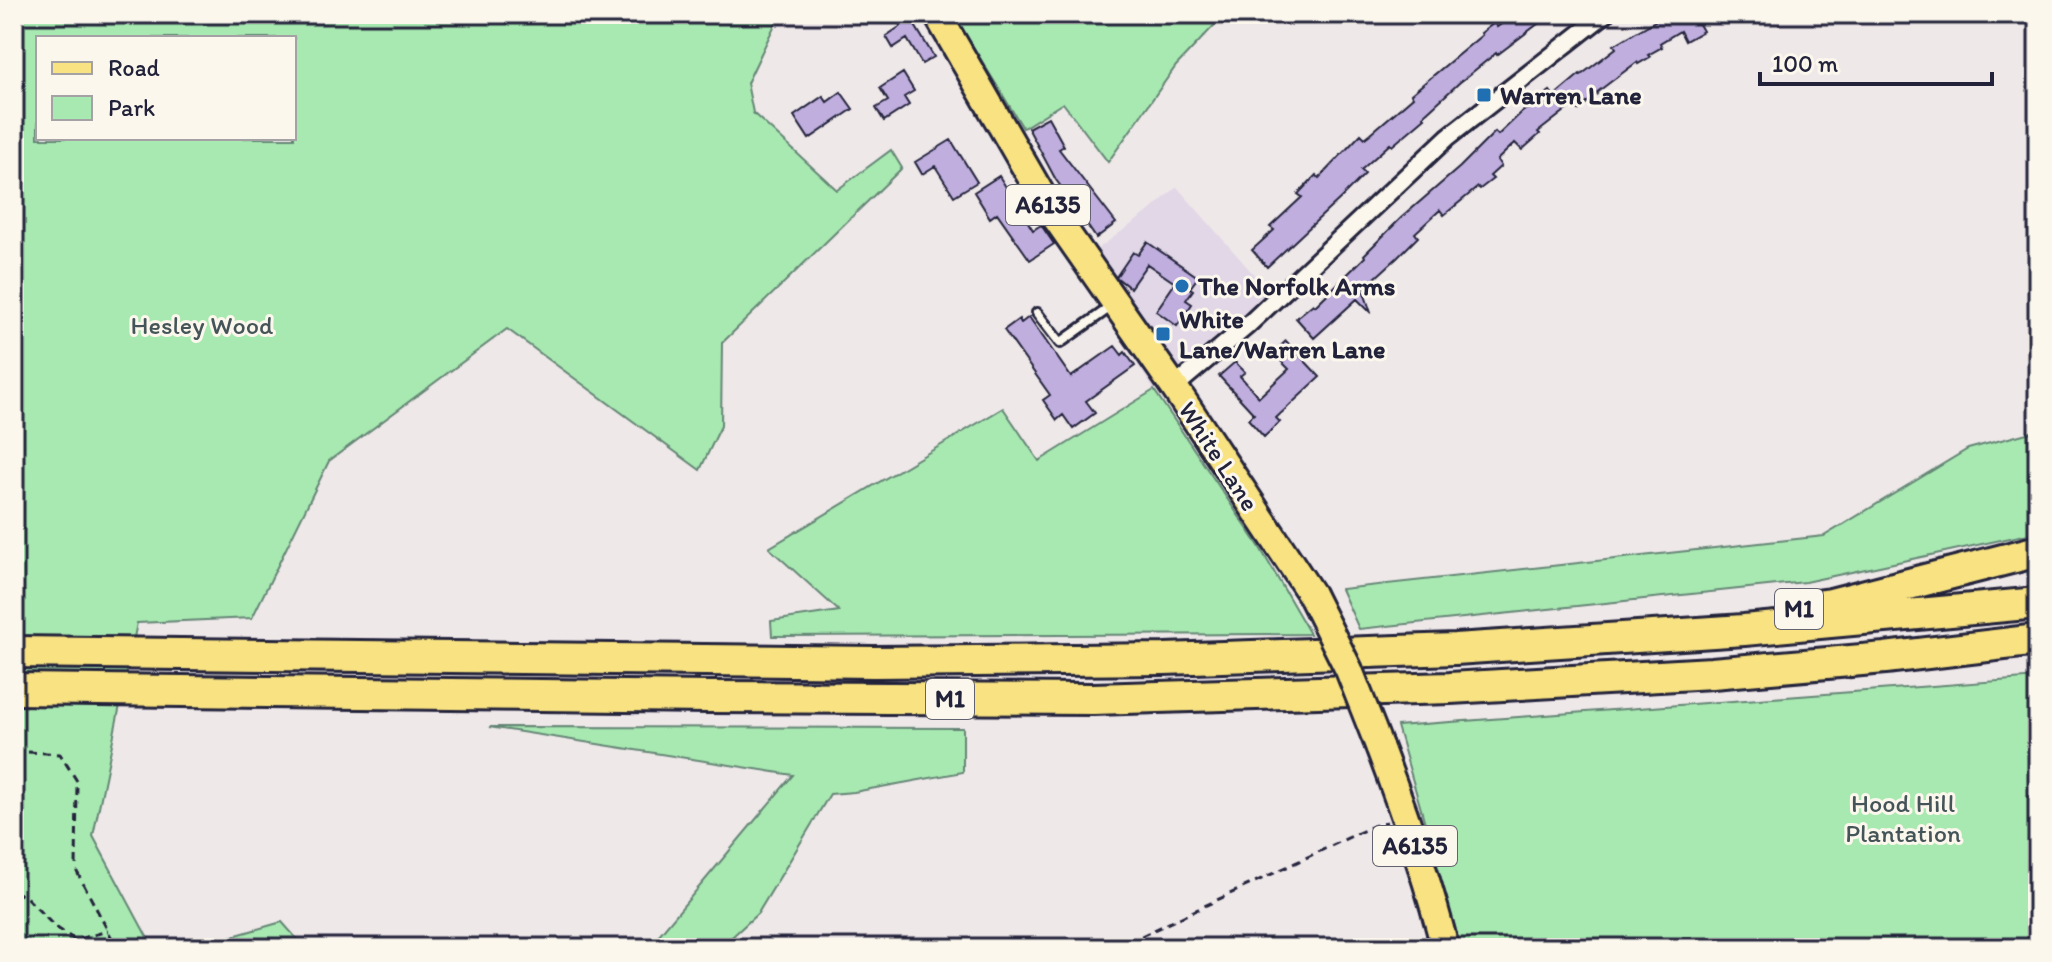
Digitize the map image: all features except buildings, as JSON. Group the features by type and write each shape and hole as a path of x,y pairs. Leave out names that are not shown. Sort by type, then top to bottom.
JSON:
{"highway":[{"name":"M1","path":"1556,642 1831,604 2038,551"},
{"name":"M1","path":"14,652 874,662 1164,659 1455,649 1760,629 2038,603"},
{"name":"M1","path":"14,689 1093,699 1450,688 1712,673 1885,658 2038,640"},
{"name":"M1","path":"1885,658 2038,654"}],"main road":[{"name":"White Lane","path":"937,14 1049,208 1174,387 1311,594 1349,670 1406,816"},
{"name":"A6135","path":"1406,816 1445,948"}],"street":[{"path":"1174,387 1248,325 1448,137 1605,14"}],"lane":[{"path":"1037,313 1060,343 1116,303"}],"path":[{"path":"14,751 60,754 77,781 76,870 117,948"},
{"path":"1116,948 1373,826 1406,816"},
{"path":"14,892 25,896 54,926 75,940 108,931"}],"shaded area":[{"path":"1177,187 1269,292 1154,390 1074,266"}],"green space":[{"name":"Hesley Wood","path":"14,14 780,14 747,83 753,113 837,190 891,150 902,168 722,343 721,426 700,470 507,329 329,461 252,618 137,623 93,836 153,948 14,948"},
{"path":"953,14 1225,14 1176,66 1108,162 1063,103 1023,128"},
{"path":"1154,390 1259,546 1310,634 772,636 771,621 839,611 769,548 1003,408 1039,461"},
{"path":"2038,430 2038,532 1805,582 1359,629 1341,589 1824,536 1968,449"},
{"name":"Hood Hill Plantation","path":"2038,678 2038,948 1461,948 1397,726"},
{"path":"489,727 963,728 963,772 830,794 758,913 720,948 648,948 793,775"},
{"path":"282,922 305,948 191,948"}],"place":[{"name":"Warren Lane","path":"1484,95"},
{"name":"The Norfolk Arms","path":"1182,286"},
{"name":"White Lane/Warren Lane","path":"1163,334"}]}
